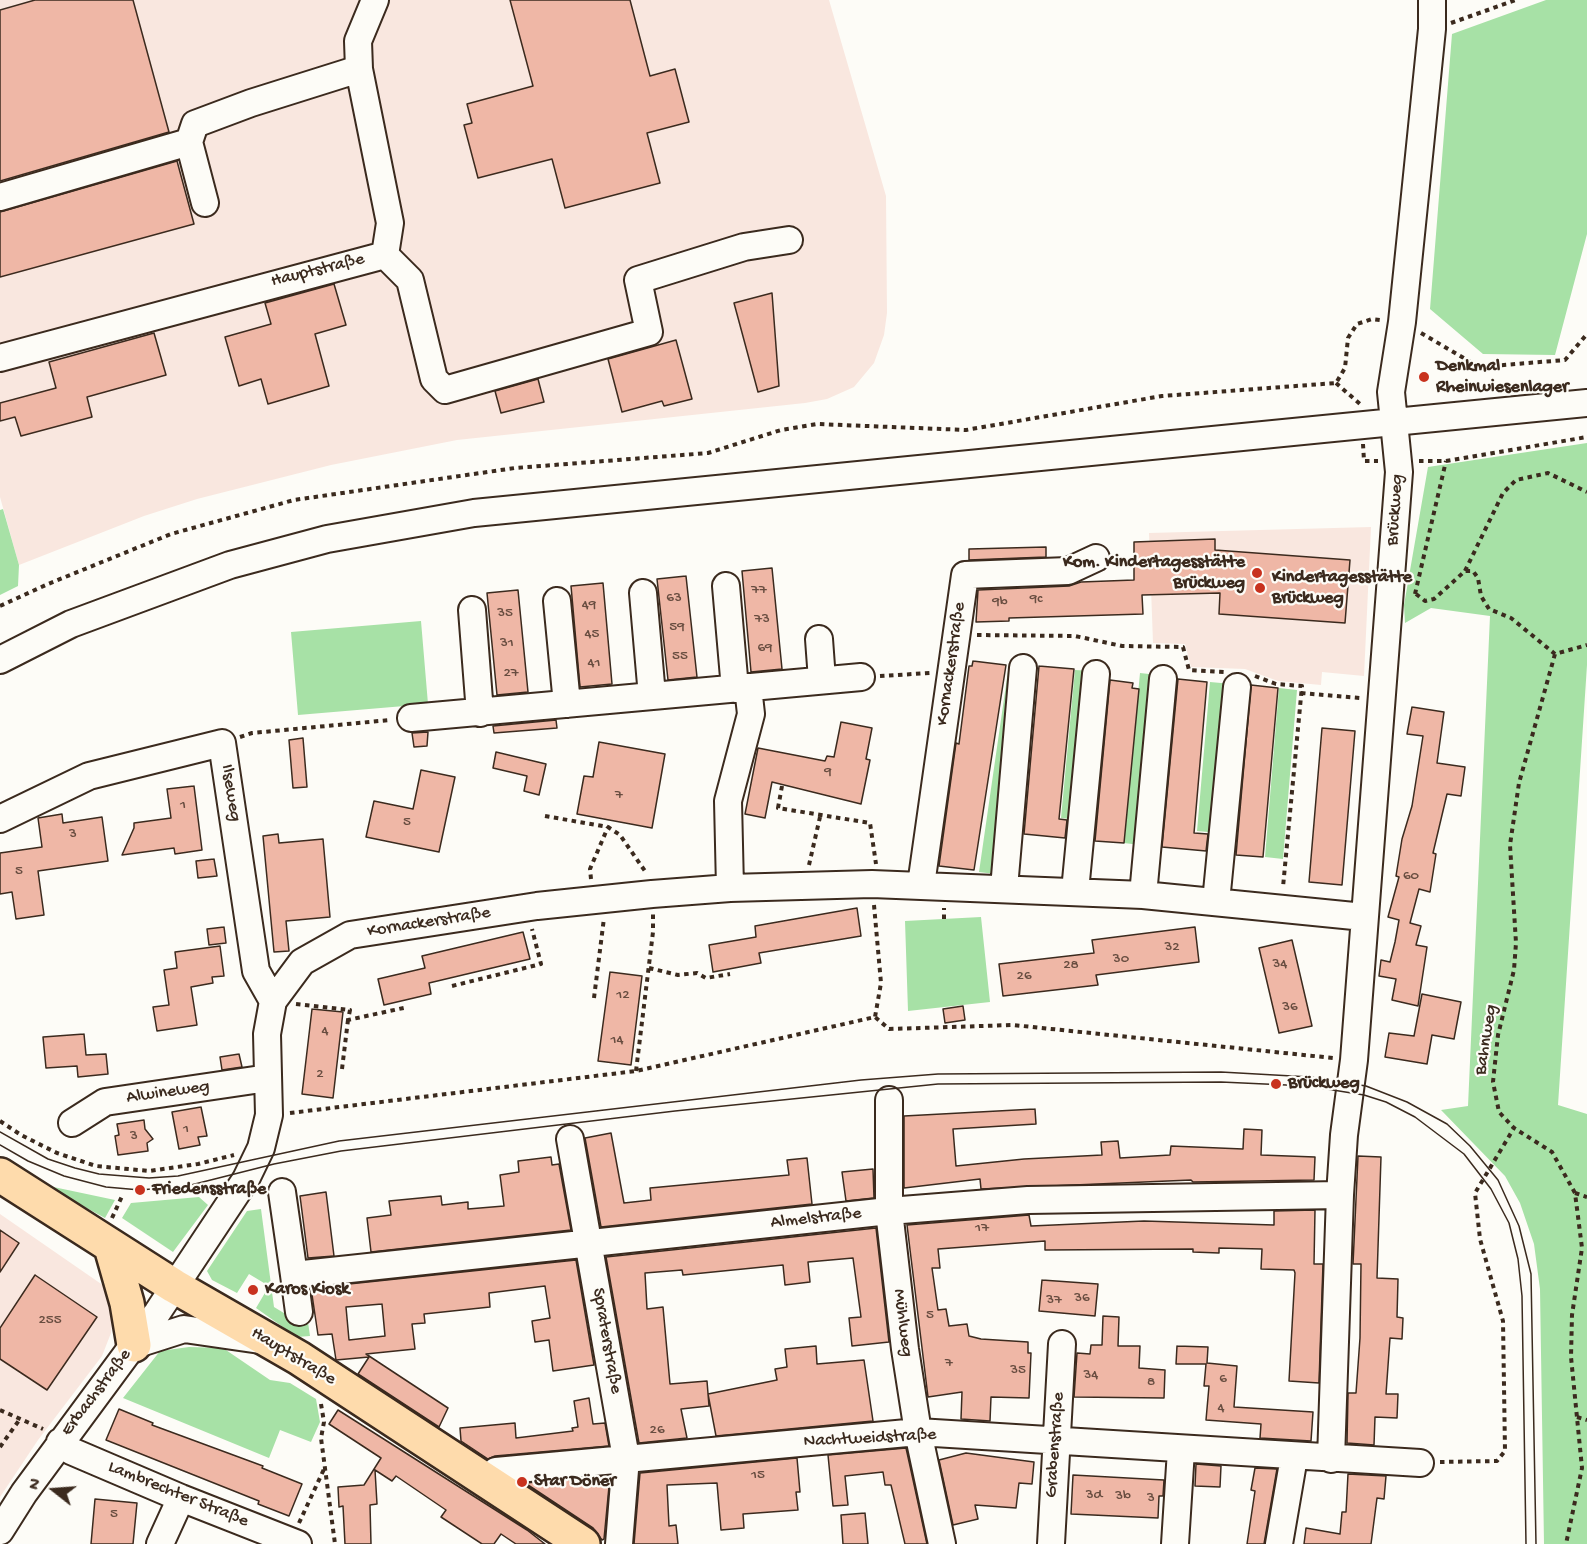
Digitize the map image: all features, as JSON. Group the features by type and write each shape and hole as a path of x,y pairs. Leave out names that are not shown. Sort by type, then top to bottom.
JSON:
{"main road":[{"name":"Hauptstraße","path":"0,1175 174,1286 271,1341 583,1544"},
{"path":"111,1247 127,1303 134,1345"}],"street":[{"name":"Hauptstraße","path":"0,358 385,255 390,223 359,69 358,41 375,0"},
{"name":"Brückweg","path":"1331,1458 1344,1135 1354,1060 1399,472 1391,393 1402,322 1432,29 1432,0"},
{"path":"205,203 189,142 195,124 251,103 359,69"},
{"path":"0,197 189,142"},
{"path":"385,255 410,280 434,379 445,390 649,332 638,280 744,247 789,240"},
{"path":"0,660 71,624 230,565 327,539 474,513 1394,424 1587,403"},
{"name":"Kornackerstraße","path":"921,885 964,575 1068,571 1096,558"},
{"path":"726,586 741,688 751,714 728,801 730,888"},
{"path":"643,593 652,696"},
{"path":"557,601 567,704"},
{"path":"472,610 480,713"},
{"path":"819,639 822,680"},
{"path":"1004,888 1023,668"},
{"path":"1075,891 1096,674"},
{"path":"411,718 861,676"},
{"path":"1216,902 1238,677"},
{"path":"1143,895 1163,679"},
{"name":"Ilseweg","path":"0,819 88,776 222,743 256,971 273,1002"},
{"name":"Kornackerstraße","path":"174,1286 246,1179 261,1148 269,1115 267,1034 273,1002 302,962 350,935 526,907 600,899 730,888 875,884 1143,895 1364,917"},
{"name":"Alwineweg","path":"72,1123 105,1102 268,1078"},
{"name":"Mühlweg","path":"889,1100 889,1211 918,1432 942,1544"},
{"name":"Spraterstraße","path":"570,1139 626,1458 619,1544"},
{"path":"282,1192 299,1312"},
{"name":"Almelstraße","path":"294,1275 889,1211 1028,1200 1340,1195"},
{"name":"Erbachstraße","path":"0,1531 60,1442 134,1345 174,1286"},
{"name":"Erbachstraße","path":"134,1345 184,1329 271,1341"},
{"name":"Grabenstraße","path":"1051,1544 1062,1344"},
{"name":"Nachtweidstraße","path":"486,1482 496,1471 918,1432 1181,1450 1420,1462"},
{"name":"Lambrechter Straße","path":"60,1442 71,1450 181,1498 294,1543"},
{"path":"1175,1544 1181,1450"},
{"path":"1279,1544 1294,1456"},
{"path":"160,1544 181,1498"}],"path":[{"path":"1432,29 1516,0"},
{"path":"0,606 171,534 294,500 514,468 708,453 781,429 817,424 966,430 1162,396 1336,383 1345,368 1348,338 1357,324 1372,319 1402,322 1479,367 1565,360 1587,334"},
{"path":"1416,594 1446,461 1587,437"},
{"path":"1390,590 1416,594 1425,601 1434,599 1465,571 1503,493 1516,480 1548,473 1587,492"},
{"path":"1465,571 1473,572 1478,578 1481,596 1489,609 1511,618 1555,654 1587,645"},
{"path":"956,635 1075,636 1122,646 1183,647 1189,670 1302,686 1281,909"},
{"name":"Bahnweg","path":"1555,654 1519,783 1510,845 1516,943 1514,970 1497,1035 1493,1083 1499,1112 1514,1128 1552,1152 1575,1193 1582,1248 1572,1315 1571,1357 1582,1468 1566,1544"},
{"path":"861,676 951,672"},
{"path":"1301,693 1380,700"},
{"path":"222,743 252,733 411,718"},
{"path":"782,786 778,808 820,817 870,823 881,983 876,1017"},
{"path":"545,816 608,827 620,835 656,894 636,1071"},
{"path":"804,886 820,817"},
{"path":"594,998 600,899 590,869 608,827"},
{"path":"452,986 541,964 526,907"},
{"path":"649,968 678,975 697,973 706,978 729,974"},
{"path":"273,1002 350,1010 342,1069"},
{"path":"348,1020 408,1007"},
{"path":"876,1017 889,1029 1013,1025 1354,1060"},
{"path":"269,1115 636,1071 876,1017"},
{"path":"0,1121 21,1135 57,1153 106,1167 149,1172 198,1164 261,1148"},
{"path":"1420,1462 1497,1461 1505,1451 1503,1321 1480,1239 1475,1193 1514,1128"},
{"path":"1575,1193 1587,1197"},
{"path":"0,1410 48,1432 60,1442"},
{"path":"1577,1417 1587,1420"},
{"path":"0,1448 20,1419"},
{"path":"324,1422 321,1438 334,1544"},
{"path":"294,1543 325,1466"}],"shaded area":[{"path":"0,0 829,0 886,196 887,313 884,335 874,363 854,387 827,399 457,440 331,465 197,499 144,516 19,565 0,497"},
{"name":"Kindertagesstätte Brückweg","path":"1371,527 1364,676 1322,672 1321,685 1278,681 1245,669 1191,667 1185,644 1153,643 1149,533"},
{"path":"0,1214 107,1288 112,1321 111,1333 102,1356 38,1440 0,1497"}],"green space":[{"path":"1546,0 1587,0 1587,234 1555,355 1483,354 1430,309 1452,34"},
{"path":"1587,443 1587,665 1558,1105 1587,1114 1587,1544 1544,1544 1540,1289 1534,1244 1520,1203 1505,1176 1441,1110 1468,1106 1490,616 1431,608 1405,623 1404,605 1428,467"},
{"path":"3,509 19,565 18,586 0,595 0,510"},
{"path":"421,621 428,704 298,715 291,632"},
{"path":"1009,664 1018,665 995,874 979,872"},
{"path":"1075,670 1093,671 1078,820 1061,818"},
{"path":"1140,673 1158,675 1140,845 1124,843"},
{"path":"1210,682 1232,684 1219,833 1197,831"},
{"path":"1279,688 1297,690 1283,859 1265,857"},
{"path":"981,917 990,1002 908,1011 905,921"},
{"path":"44,1185 115,1200 105,1218"},
{"path":"199,1197 208,1205 173,1252 122,1218 131,1203"},
{"path":"261,1209 274,1307 297,1321 308,1322 310,1336 297,1337 256,1308 269,1286 249,1274 237,1293 212,1280 207,1271 247,1211"},
{"path":"189,1347 223,1348 270,1380 290,1383 316,1399 320,1422 311,1442 280,1430 269,1458 123,1398 160,1351"}],"building":[{"path":"35,0 133,0 169,132 0,181 0,10"},
{"path":"510,0 630,0 650,76 675,69 689,122 647,133 660,183 565,208 552,159 478,178 464,125 472,123 467,104 533,86"},
{"path":"177,161 194,224 0,277 0,212"},
{"path":"334,284 346,325 315,334 329,386 268,404 261,379 239,386 225,337 271,324 265,303"},
{"path":"772,293 779,386 758,392 734,303"},
{"path":"154,333 166,375 87,397 92,417 21,436 15,417 0,421 0,403 56,388 49,362"},
{"path":"676,340 692,399 664,406 662,401 622,412 608,359"},
{"path":"538,379 544,402 501,413 495,391"},
{"name":"Kom. Kindertagesstätte Brückweg","path":"1215,539 1215,550 1350,560 1345,623 1219,614 1220,593 1142,595 1143,614 1009,618 1009,621 976,622 978,590 1069,586 1081,582 1134,580 1134,542"},
{"path":"1046,547 1046,557 969,560 969,549"},
{"path":"772,568 782,669 751,672 742,571"},
{"path":"686,576 697,677 668,680 657,579"},
{"path":"603,583 612,684 580,687 571,586"},
{"path":"518,590 528,692 497,695 487,593"},
{"path":"973,661 1006,665 974,870 939,866 956,743 959,744 969,666 972,666"},
{"path":"1039,666 1074,669 1059,819 1067,820 1065,838 1024,834"},
{"path":"1178,679 1207,682 1194,833 1208,834 1206,851 1162,847"},
{"path":"1110,680 1133,683 1132,688 1139,689 1124,843 1095,841"},
{"path":"1251,685 1278,688 1263,857 1236,855"},
{"path":"1412,707 1444,712 1437,763 1465,767 1461,796 1447,794 1433,853 1436,854 1430,892 1419,889 1410,923 1421,926 1416,945 1427,947 1418,1006 1392,1000 1396,979 1379,976 1381,960 1390,962 1395,942 1399,920 1388,917 1399,877 1396,876 1402,839 1412,806 1423,736 1407,734"},
{"path":"556,720 557,728 494,733 493,726"},
{"path":"841,722 872,728 866,759 870,760 861,804 772,782 765,818 745,814 758,748 825,761 827,756 834,757"},
{"path":"1322,728 1355,731 1342,885 1309,882"},
{"path":"428,732 427,746 414,747 412,733"},
{"path":"303,738 307,787 293,788 289,740"},
{"path":"599,742 665,754 652,828 577,814 584,776 593,777"},
{"path":"496,752 546,764 539,795 524,791 527,776 493,768"},
{"path":"421,770 455,777 439,852 366,837 374,801 413,809"},
{"path":"194,786 202,850 175,854 174,848 122,855 134,823 171,818 167,789"},
{"path":"62,814 63,823 102,817 108,861 38,871 44,915 16,919 12,892 0,894 0,853 42,847 38,818"},
{"path":"278,834 279,843 323,839 330,917 286,921 289,951 274,952 263,836"},
{"path":"214,859 217,876 198,878 196,861"},
{"path":"857,908 861,936 759,953 761,963 713,972 709,945 756,937 755,926"},
{"path":"224,927 226,943 209,945 207,929"},
{"path":"1195,927 1199,962 1096,975 1098,985 1003,996 999,964 1094,953 1092,940"},
{"path":"523,932 530,959 429,983 431,994 384,1005 378,979 425,968 422,956"},
{"path":"1292,940 1312,1026 1279,1033 1259,948"},
{"path":"220,946 224,976 212,977 213,983 191,987 197,1025 157,1031 153,1007 169,1005 164,970 177,968 175,952"},
{"path":"610,972 642,976 631,1065 598,1061"},
{"path":"1422,994 1461,1002 1454,1039 1432,1035 1427,1064 1385,1057 1389,1033 1414,1036"},
{"path":"963,1006 965,1020 945,1023 943,1009"},
{"path":"312,1009 343,1012 333,1098 302,1094"},
{"path":"84,1034 86,1055 106,1054 108,1074 78,1077 77,1066 46,1068 43,1037"},
{"path":"239,1054 242,1067 222,1070 220,1057"},
{"path":"201,1107 207,1136 198,1137 200,1145 179,1149 172,1112"},
{"path":"1035,1109 1036,1124 953,1129 956,1166 1024,1159 1102,1155 1101,1142 1118,1141 1120,1158 1170,1155 1171,1146 1243,1149 1244,1129 1262,1130 1261,1155 1315,1157 1314,1180 1193,1182 1191,1180 981,1189 980,1179 904,1188 904,1116"},
{"path":"144,1120 145,1129 153,1139 147,1143 148,1151 118,1155 115,1136 119,1135 117,1124"},
{"path":"611,1133 624,1203 651,1200 650,1188 789,1175 787,1160 807,1158 812,1204 601,1227 585,1138"},
{"path":"1358,1156 1381,1157 1377,1278 1398,1279 1397,1317 1403,1318 1402,1339 1390,1338 1386,1394 1398,1394 1397,1418 1375,1417 1374,1445 1347,1443 1348,1393 1356,1393 1360,1338 1361,1264 1353,1264"},
{"path":"551,1157 552,1165 559,1164 571,1230 371,1252 367,1218 391,1215 389,1201 441,1196 442,1205 468,1202 468,1209 504,1206 500,1175 519,1172 518,1161"},
{"path":"873,1169 874,1198 846,1201 842,1172"},
{"path":"326,1192 334,1256 308,1258 300,1196"},
{"path":"1315,1210 1314,1264 1323,1264 1319,1383 1289,1381 1295,1273 1294,1270 1261,1269 1262,1249 1219,1248 1219,1253 1193,1252 1193,1249 1045,1250 1045,1241 938,1249 940,1268 932,1268 938,1310 946,1309 949,1326 967,1324 969,1336 981,1339 1028,1342 1028,1353 1031,1353 1029,1398 991,1397 990,1421 961,1419 962,1392 928,1397 907,1225 1029,1215 1031,1226 1144,1221 1274,1225 1274,1211"},
{"path":"876,1228 889,1342 852,1346 849,1318 861,1317 853,1258 808,1262 810,1282 785,1285 783,1265 683,1275 682,1270 645,1273 647,1309 663,1307 670,1384 707,1381 709,1406 681,1409 687,1438 639,1443 606,1257"},
{"path":"0,1230 19,1243 0,1272"},
{"path":"576,1260 594,1365 553,1371 549,1340 535,1342 532,1321 550,1318 545,1286 489,1293 490,1307 424,1314 425,1323 412,1324 415,1349 366,1354 448,1408 439,1427 358,1374 369,1357 336,1360 332,1334 318,1335 311,1288","holes":["382,1304 385,1336 349,1340 346,1307"]},
{"path":"35,1275 97,1317 47,1390 0,1359 0,1328"},
{"path":"1042,1280 1098,1284 1095,1316 1039,1311"},
{"path":"1103,1316 1119,1317 1118,1346 1140,1346 1139,1368 1165,1370 1164,1398 1074,1397 1077,1353 1090,1354 1091,1345 1102,1345"},
{"path":"816,1346 817,1364 864,1360 873,1421 716,1436 708,1394 777,1380 775,1369 787,1367 785,1349"},
{"path":"1177,1346 1208,1347 1207,1363 1237,1366 1234,1407 1313,1412 1311,1441 1260,1438 1261,1424 1206,1420 1209,1386 1204,1386 1206,1364 1176,1364"},
{"path":"589,1398 593,1424 605,1423 609,1446 495,1456 488,1459 461,1441 460,1428 515,1423 516,1438 573,1431 572,1428 578,1427 574,1401"},
{"path":"119,1409 153,1423 152,1425 263,1466 262,1468 302,1484 289,1516 258,1504 259,1501 106,1440"},
{"path":"338,1410 527,1530 545,1544 516,1544 501,1534 494,1544 482,1544 441,1517 446,1510 396,1476 392,1481 375,1470 377,1504 370,1505 371,1544 345,1544 343,1506 339,1507 338,1487 364,1485 381,1458 329,1424"},
{"path":"906,1448 927,1544 905,1544 891,1485 885,1485 883,1472 845,1476 848,1505 833,1506 828,1455"},
{"path":"966,1453 1034,1462 1032,1484 1019,1483 1016,1508 975,1505 978,1519 953,1525 939,1460"},
{"path":"797,1458 800,1492 796,1492 798,1510 743,1514 744,1528 721,1530 717,1483 667,1485 669,1526 676,1525 678,1544 634,1544 640,1473"},
{"path":"1196,1464 1221,1466 1220,1487 1195,1486"},
{"path":"1255,1468 1277,1469 1264,1544 1247,1544 1255,1491 1251,1490"},
{"path":"1348,1474 1386,1476 1384,1499 1377,1498 1371,1544 1304,1544 1306,1528 1340,1534 1342,1512 1346,1512"},
{"path":"1073,1475 1164,1480 1163,1496 1159,1496 1158,1518 1071,1514"},
{"path":"610,1476 604,1539 602,1540 593,1528 525,1483"},
{"path":"95,1499 137,1503 133,1544 91,1544"},
{"path":"865,1513 868,1544 843,1544 841,1515"}],"tram line":[{"path":"0,1132 48,1159 75,1168 99,1174 149,1178 178,1176 339,1141 861,1080 938,1074 1221,1072 1310,1077 1366,1086 1407,1102 1447,1124 1470,1146 1498,1180 1519,1226 1531,1274 1536,1544"},
{"path":"0,1145 28,1161 64,1176 106,1187 140,1190 187,1186 274,1164 341,1151 675,1111 938,1084 1221,1082 1308,1086 1364,1095 1386,1102 1415,1117 1464,1154 1491,1189 1509,1223 1518,1259 1522,1296 1526,1544"}],"place":[{"name":"Denkmal Rheinwiesenlager","path":"1424,377"},
{"name":"Kom. Kindertagesstätte Brückweg","path":"1257,573"},
{"name":"Kindertagesstätte Brückweg","path":"1260,588"},
{"name":"Brückweg","path":"1276,1084"},
{"name":"Friedensstraße","path":"140,1190"},
{"name":"Karos Kiosk","path":"253,1290"},
{"name":"Star Döner","path":"522,1482"}]}
